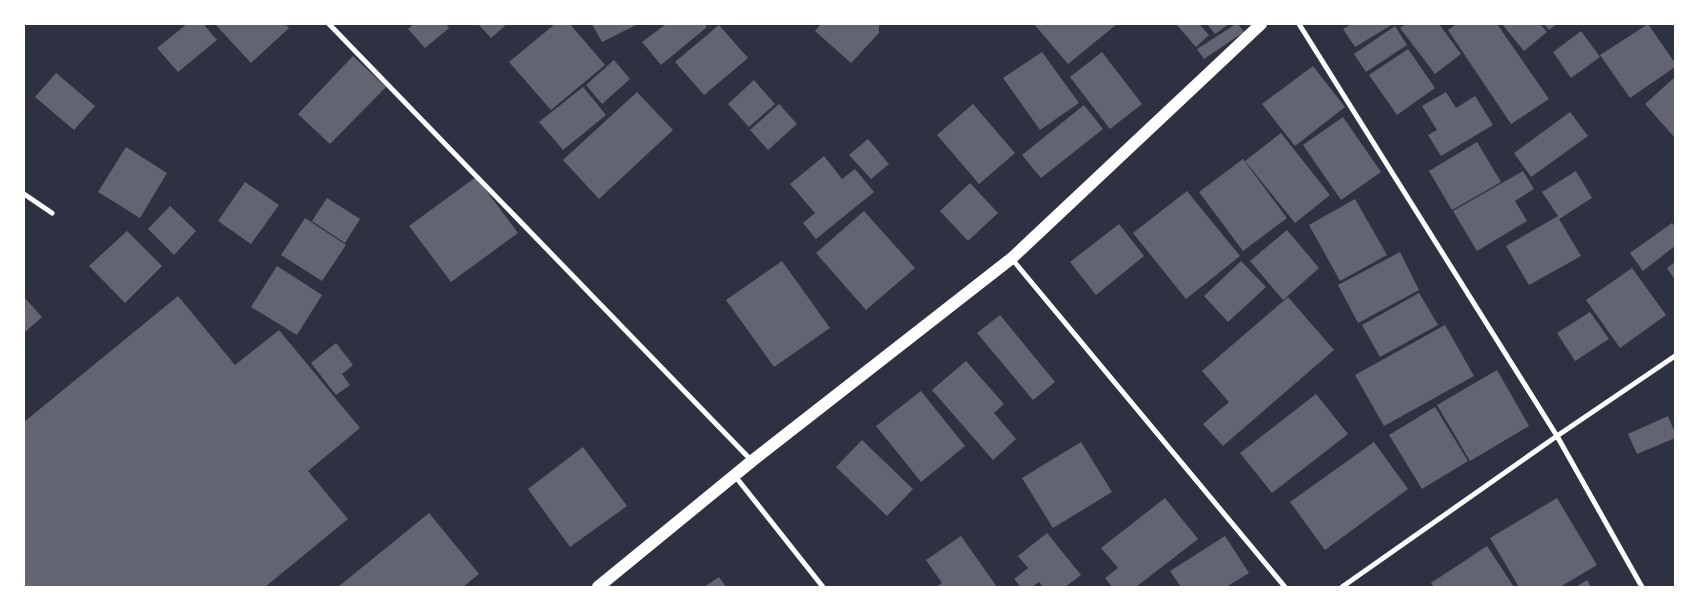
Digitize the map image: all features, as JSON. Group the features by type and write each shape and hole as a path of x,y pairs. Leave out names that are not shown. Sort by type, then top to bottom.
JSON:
{"main road":[{"path":"598,587 752,461 1012,258 1261,24"}],"street":[{"path":"329,24 752,461"},
{"path":"1299,24 1557,436 1642,587"},
{"path":"24,194 52,213"},
{"path":"1012,258 1285,587"},
{"path":"1342,587 1557,436 1675,356"},
{"path":"735,476 823,587"}],"building":[{"path":"187,24 208,24 205,26 217,40 178,72 157,48"},
{"path":"215,24 285,24 289,28 251,63"},
{"path":"414,24 446,24 449,28 425,48 408,29"},
{"path":"478,24 507,24 491,38"},
{"path":"555,24 570,24 605,65 551,110 509,62"},
{"path":"592,24 638,24 602,42"},
{"path":"666,24 705,24 707,27 661,65 642,42"},
{"path":"821,24 879,24 879,33 851,63 815,31"},
{"path":"1034,24 1117,24 1068,64"},
{"path":"1176,24 1199,24 1209,35 1196,47"},
{"path":"1207,24 1229,24 1215,34"},
{"path":"1236,24 1244,32 1204,59 1197,49"},
{"path":"1352,24 1393,24 1355,47 1343,29"},
{"path":"1406,24 1439,24 1461,54 1435,74 1400,28"},
{"path":"1457,24 1497,24 1549,99 1511,124 1448,30"},
{"path":"1502,24 1540,24 1547,32 1524,51"},
{"path":"1544,24 1557,24 1549,30"},
{"path":"1648,24 1675,63 1675,67 1630,98 1600,55"},
{"path":"719,25 748,58 704,95 675,62"},
{"path":"1395,26 1407,45 1366,72 1354,54"},
{"path":"1581,31 1600,57 1571,78 1553,52"},
{"path":"1408,49 1435,88 1397,115 1369,75"},
{"path":"1042,52 1079,103 1040,130 1003,78"},
{"path":"1102,52 1142,104 1110,129 1070,77"},
{"path":"353,56 386,87 330,144 298,114"},
{"path":"614,60 630,79 602,104 586,85"},
{"path":"1313,66 1345,107 1295,146 1262,104"},
{"path":"56,73 95,106 74,130 35,97"},
{"path":"1675,77 1675,138 1645,104"},
{"path":"754,80 775,104 749,127 728,104"},
{"path":"583,87 606,115 563,150 539,122"},
{"path":"637,92 673,130 599,199 563,160"},
{"path":"1446,92 1456,108 1475,96 1493,125 1441,156 1428,135 1437,130 1422,106"},
{"path":"779,104 797,124 768,150 750,130"},
{"path":"973,104 1015,153 979,184 937,135"},
{"path":"1084,105 1103,129 1041,178 1022,155"},
{"path":"1570,112 1588,136 1531,177 1514,153"},
{"path":"1343,117 1381,172 1341,200 1303,145"},
{"path":"1281,133 1330,195 1295,223 1245,161"},
{"path":"868,139 889,164 871,179 849,155"},
{"path":"1477,142 1501,182 1452,210 1429,171"},
{"path":"126,147 167,173 140,218 98,192"},
{"path":"824,156 842,179 855,169 874,192 816,239 803,223 815,213 790,184"},
{"path":"1243,159 1287,218 1243,251 1199,192"},
{"path":"1523,171 1534,189 1515,201 1527,221 1477,251 1453,211"},
{"path":"1576,171 1592,198 1559,219 1581,256 1529,285 1506,246 1558,216 1542,192"},
{"path":"476,177 518,233 451,282 409,226"},
{"path":"245,182 279,205 251,244 218,221"},
{"path":"970,183 998,213 968,241 940,211"},
{"path":"1187,191 1240,256 1186,299 1133,233"},
{"path":"327,198 360,219 345,243 312,221"},
{"path":"1355,199 1387,255 1340,281 1309,225"},
{"path":"170,206 196,231 174,255 148,229"},
{"path":"864,211 915,268 866,310 816,253"},
{"path":"305,218 346,245 322,281 281,255"},
{"path":"1672,223 1675,227 1675,246 1643,271 1630,253"},
{"path":"1119,224 1144,256 1096,295 1070,262"},
{"path":"1287,230 1319,268 1283,300 1250,261"},
{"path":"127,231 162,266 125,303 89,266"},
{"path":"1400,252 1419,290 1358,323 1338,285"},
{"path":"782,261 830,328 774,367 726,300"},
{"path":"1241,261 1266,287 1228,322 1204,296"},
{"path":"1675,262 1675,280 1667,268"},
{"path":"277,266 322,295 297,335 251,307"},
{"path":"1632,268 1666,315 1620,348 1586,300"},
{"path":"1419,293 1438,325 1380,357 1362,325"},
{"path":"178,296 235,365 279,330 360,428 308,471 348,519 265,587 24,587 24,422"},
{"path":"24,297 42,317 24,333"},
{"path":"1288,297 1334,350 1223,446 1203,424 1229,402 1202,371"},
{"path":"1590,312 1609,339 1575,361 1557,333"},
{"path":"1000,315 1055,382 1033,400 977,333"},
{"path":"1445,325 1474,376 1384,426 1355,375"},
{"path":"336,343 353,365 342,374 350,385 336,395 311,363"},
{"path":"966,361 1004,404 994,413 1016,439 993,460 932,390"},
{"path":"1497,370 1529,426 1470,461 1437,405"},
{"path":"921,391 965,446 921,482 876,426"},
{"path":"1316,394 1348,434 1272,493 1240,453"},
{"path":"1435,407 1468,461 1422,489 1389,435"},
{"path":"1668,416 1675,433 1675,438 1637,454 1628,434"},
{"path":"862,440 913,489 887,516 836,467"},
{"path":"1081,442 1112,492 1053,528 1022,478"},
{"path":"1374,442 1408,489 1325,550 1290,502"},
{"path":"583,447 627,506 570,547 528,489"},
{"path":"1165,498 1198,539 1136,587 1112,587 1105,578 1118,568 1101,548"},
{"path":"1557,498 1597,565 1560,587 1519,587 1490,538"},
{"path":"429,513 479,574 463,587 338,587"},
{"path":"1047,533 1081,575 1065,587 1043,587 1039,582 1032,587 1021,587 1014,579 1028,568 1018,556"},
{"path":"961,536 997,587 936,587 942,583 926,560"},
{"path":"1225,536 1249,573 1226,587 1181,587 1170,571"},
{"path":"1487,546 1514,587 1434,587 1431,583"},
{"path":"719,577 726,587 704,587"},
{"path":"1587,580 1591,587 1576,587"}]}
